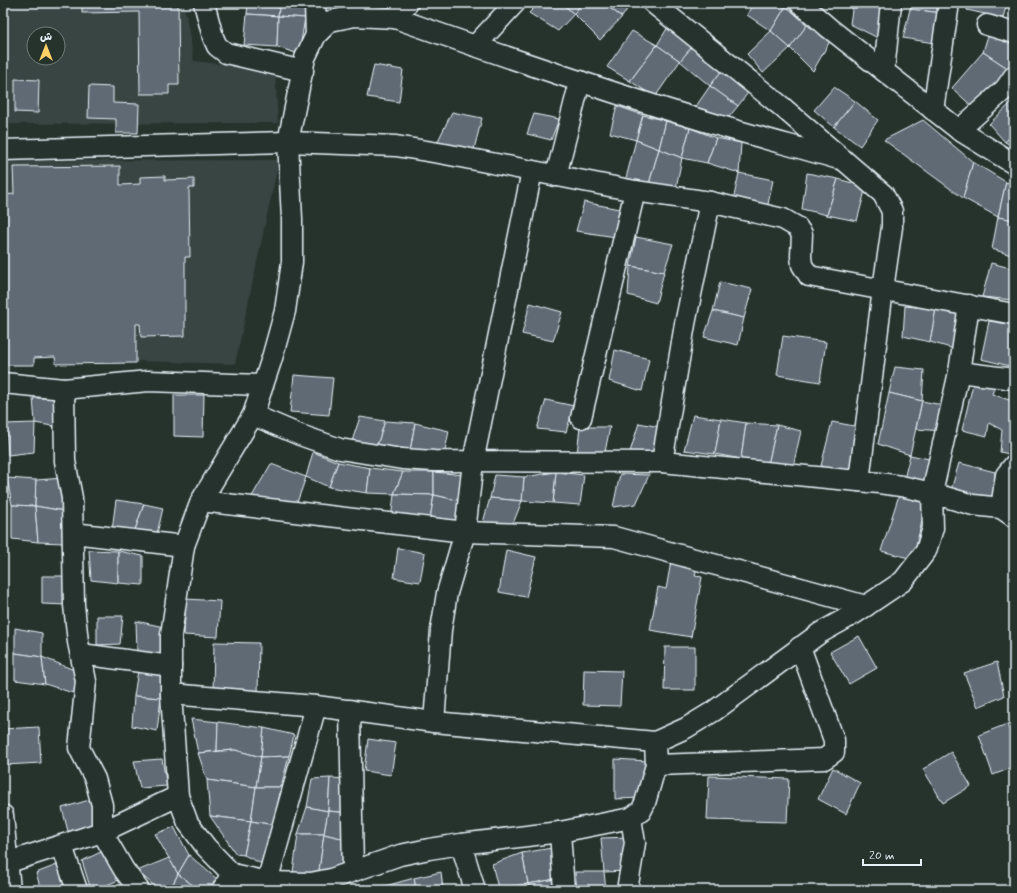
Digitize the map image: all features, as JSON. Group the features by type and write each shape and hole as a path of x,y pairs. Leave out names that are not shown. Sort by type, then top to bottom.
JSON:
{"street":[{"path":"204,3 213,37 217,46 226,53 303,70"},
{"path":"315,3 316,35"},
{"path":"395,18 408,3"},
{"path":"475,46 516,3"},
{"path":"653,3 780,106 883,194 892,212 892,227 859,481"},
{"path":"800,3 829,28 959,130 1014,164"},
{"path":"884,71 891,3"},
{"path":"934,110 950,3"},
{"path":"656,742 656,765 646,804 641,811 631,818 560,832 461,844 400,856 331,879 311,883 227,882 206,847 188,823 178,796 171,694 172,635 184,546 201,501 253,415 285,311 292,262 292,219 288,142 305,58 316,35 330,21 354,16 395,18 580,81 712,123 845,161"},
{"path":"986,25 1014,33"},
{"path":"959,130 1006,88 1014,76"},
{"path":"556,176 580,81"},
{"path":"3,150 288,142 396,146 445,154 635,191 710,202 783,220 797,227 802,234 802,265 809,276 1014,314"},
{"path":"434,722 441,630 446,600 465,532 473,462 532,171"},
{"path":"581,418 635,191"},
{"path":"662,462 685,324 710,202"},
{"path":"171,694 316,706 434,722 656,742 686,728 714,711 820,633 866,606 903,581 926,551 933,528 932,493 958,372 969,305"},
{"path":"958,372 1014,379"},
{"path":"3,383 64,389 148,381 263,384"},
{"path":"64,389 65,461 72,498 74,605 78,642 86,680 79,748 95,779 102,805 102,832 124,870 139,890"},
{"path":"253,415 300,435 340,449 402,459 473,462 662,462 901,486 973,505 1007,512 1006,475 1014,465"},
{"path":"201,501 465,532 614,537 866,606"},
{"path":"73,532 184,546"},
{"path":"656,765 824,758 834,752 834,740 800,647"},
{"path":"81,654 171,666"},
{"path":"267,882 316,706"},
{"path":"350,710 354,871"},
{"path":"5,863 102,832 178,796"},
{"path":"3,815 5,863 10,890"},
{"path":"627,890 635,843 631,818"},
{"path":"560,832 564,890"},
{"path":"461,844 475,890"},
{"path":"62,846 77,890"}],"shaded area":[{"path":"3,3 184,3 194,61 275,70 278,123 10,124 3,95"},
{"path":"279,160 235,364 3,357 3,161"}],"building":[{"path":"82,3 178,3 179,85 169,85 169,94 140,94 139,12 82,13"},
{"path":"248,3 280,3 278,16 247,14"},
{"path":"280,3 307,3 305,18 278,16"},
{"path":"539,3 562,3 574,14 558,31 529,13"},
{"path":"562,3 582,3 574,14"},
{"path":"582,3 603,3 622,17 600,40 574,14"},
{"path":"603,3 631,3 622,17"},
{"path":"753,3 782,3 786,6 771,31 747,15"},
{"path":"853,3 884,3 878,38 850,24"},
{"path":"911,3 944,3 942,13 910,9"},
{"path":"968,3 1007,3 1003,18 967,10"},
{"path":"786,6 807,25 790,48 771,31"},
{"path":"910,9 942,13 940,44 903,38"},
{"path":"247,14 278,16 277,47 244,45"},
{"path":"278,16 305,18 299,54 277,47"},
{"path":"671,22 696,42 680,61 657,45"},
{"path":"807,25 830,41 813,71 790,48"},
{"path":"632,31 657,45 630,81 607,67"},
{"path":"771,31 790,48 763,73 747,54"},
{"path":"989,32 1014,42 1014,69 1012,71 983,52"},
{"path":"696,42 726,65 710,86 680,61"},
{"path":"657,45 680,61 655,97 630,81"},
{"path":"983,52 1012,71 975,109 952,88"},
{"path":"374,65 403,70 399,102 367,97"},
{"path":"726,65 753,86 738,106 710,86"},
{"path":"15,79 39,80 38,113 15,112"},
{"path":"89,86 113,87 113,103 139,104 138,133 116,133 116,119 88,118"},
{"path":"710,86 738,106 724,123 692,112"},
{"path":"834,87 855,101 834,127 814,110"},
{"path":"855,101 878,120 860,146 834,127"},
{"path":"1012,102 1014,104 1014,133 1005,142 989,124"},
{"path":"617,106 643,115 636,140 610,133"},
{"path":"452,112 482,118 472,157 436,145"},
{"path":"534,114 559,119 551,140 527,134"},
{"path":"643,115 666,121 659,149 636,140"},
{"path":"923,120 973,162 963,198 884,140"},
{"path":"666,121 690,128 682,158 659,149"},
{"path":"690,128 716,138 707,163 682,158"},
{"path":"1014,133 1014,147 1005,142"},
{"path":"716,138 741,143 739,173 707,163"},
{"path":"636,140 659,149 649,184 626,178"},
{"path":"659,149 682,158 676,188 649,184"},
{"path":"973,162 1006,182 998,217 963,198"},
{"path":"120,166 120,185 140,184 140,177 165,176 165,180 194,179 194,188 189,188 190,257 185,257 185,336 141,337 140,324 136,324 136,363 56,364 55,357 34,358 34,365 3,365 3,195 14,194 13,167"},
{"path":"739,173 773,180 767,209 733,201"},
{"path":"807,173 838,179 827,215 802,209"},
{"path":"838,179 866,187 857,221 827,215"},
{"path":"1006,182 1014,185 1014,220 998,217"},
{"path":"584,202 619,209 616,237 576,231"},
{"path":"998,217 1014,220 1014,256 992,249"},
{"path":"636,237 673,244 664,272 630,266"},
{"path":"991,263 1014,269 1014,300 982,297"},
{"path":"630,266 664,272 656,303 628,295"},
{"path":"720,282 752,289 744,318 713,311"},
{"path":"530,303 562,312 553,341 522,334"},
{"path":"905,306 936,309 930,342 903,336"},
{"path":"936,309 964,315 958,350 930,342"},
{"path":"713,311 744,318 738,345 704,337"},
{"path":"989,321 1014,325 1014,351 1010,366 981,359"},
{"path":"783,336 826,342 820,382 777,375"},
{"path":"615,350 649,359 642,391 609,381"},
{"path":"895,367 924,370 922,401 889,393"},
{"path":"294,375 333,378 329,415 290,412"},
{"path":"974,380 996,384 992,394 1009,400 1014,392 1014,455 1000,452 1002,430 989,423 987,436 962,430"},
{"path":"889,393 922,401 910,455 878,444"},
{"path":"174,395 204,395 203,437 174,436"},
{"path":"33,398 57,398 58,427 35,423"},
{"path":"546,400 574,406 566,432 537,429"},
{"path":"922,401 947,406 942,431 916,429"},
{"path":"693,415 721,419 715,454 684,450"},
{"path":"360,417 385,421 375,452 350,447"},
{"path":"721,419 746,423 741,459 715,454"},
{"path":"385,421 415,423 409,457 375,452"},
{"path":"832,422 860,427 851,474 820,470"},
{"path":"35,423 34,452 8,455 6,424"},
{"path":"415,423 449,431 443,461 409,457"},
{"path":"639,423 665,428 659,458 630,452"},
{"path":"746,423 777,425 768,465 741,459"},
{"path":"777,425 801,431 793,467 768,465"},
{"path":"580,427 610,427 604,457 577,454"},
{"path":"313,452 338,462 329,487 306,477"},
{"path":"910,455 934,460 927,488 903,483"},
{"path":"338,462 370,468 367,493 329,487"},
{"path":"959,463 995,472 994,498 951,490"},
{"path":"271,464 306,477 294,511 251,498"},
{"path":"370,468 403,472 394,494 367,493"},
{"path":"403,472 434,472 434,495 394,494"},
{"path":"434,472 465,475 461,501 434,495"},
{"path":"556,472 584,475 580,505 553,503"},
{"path":"556,472 553,503 522,501 524,477"},
{"path":"620,474 649,475 636,504 613,507"},
{"path":"495,475 524,477 522,501 490,498"},
{"path":"7,478 36,480 35,506 12,505"},
{"path":"64,478 64,511 35,506 36,480"},
{"path":"394,494 434,495 429,525 391,520"},
{"path":"434,495 461,501 454,530 429,525"},
{"path":"899,495 926,504 913,559 881,551"},
{"path":"490,498 522,501 510,531 482,526"},
{"path":"116,500 144,504 134,533 112,530"},
{"path":"144,504 163,508 156,538 134,533"},
{"path":"12,505 35,506 38,542 12,539"},
{"path":"35,506 64,511 64,543 38,542"},
{"path":"398,548 425,553 420,582 394,578"},
{"path":"89,550 118,551 118,583 91,580"},
{"path":"506,550 536,557 526,597 499,592"},
{"path":"118,551 143,556 143,585 118,583"},
{"path":"672,556 698,561 695,576 702,577 691,637 650,630 658,587 666,589"},
{"path":"42,576 67,576 67,605 42,604"},
{"path":"186,599 220,601 218,637 184,635"},
{"path":"97,616 123,616 120,644 97,645"},
{"path":"136,621 164,627 161,655 137,651"},
{"path":"15,628 42,633 42,657 15,653"},
{"path":"859,636 877,668 849,684 830,652"},
{"path":"214,642 259,643 258,696 213,695"},
{"path":"665,647 695,647 695,690 664,690"},
{"path":"15,653 42,657 45,684 15,680"},
{"path":"42,657 79,672 76,694 45,684"},
{"path":"997,662 1004,696 978,707 964,673"},
{"path":"138,670 164,672 161,698 134,696"},
{"path":"584,670 622,671 620,706 583,705"},
{"path":"134,696 161,698 157,731 132,726"},
{"path":"191,719 218,722 217,751 198,753"},
{"path":"218,722 264,728 261,757 235,750 217,751"},
{"path":"1007,724 1014,742 1014,767 993,775 979,735"},
{"path":"39,727 41,763 5,765 3,729"},
{"path":"264,728 294,735 289,756 261,757"},
{"path":"368,739 396,743 391,775 364,771"},
{"path":"235,750 261,757 256,787 207,780 198,753"},
{"path":"951,752 971,786 943,803 923,769"},
{"path":"289,756 281,787 256,787 261,757"},
{"path":"162,759 167,786 140,788 134,761"},
{"path":"615,759 647,761 642,798 615,799"},
{"path":"833,768 860,783 846,814 818,799"},
{"path":"709,776 789,779 787,822 707,820"},
{"path":"330,778 328,811 307,807 312,779"},
{"path":"330,778 349,779 349,813 328,811"},
{"path":"207,780 256,787 251,821 210,816"},
{"path":"256,787 281,787 274,825 251,821"},
{"path":"96,798 100,828 70,839 62,808"},
{"path":"307,807 328,811 324,834 298,834"},
{"path":"328,811 349,813 345,839 324,834"},
{"path":"210,816 251,821 244,855 236,854"},
{"path":"251,821 274,825 264,865 244,855"},
{"path":"174,827 189,855 178,874 155,834"},
{"path":"298,834 324,834 319,871 292,880"},
{"path":"324,834 345,839 341,873 319,871"},
{"path":"630,837 626,871 604,872 601,838"},
{"path":"552,848 556,879 528,884 522,853"},
{"path":"103,851 119,880 95,890 91,890 82,861"},
{"path":"522,853 528,884 498,888 492,864"},
{"path":"189,855 218,880 213,890 199,890 178,874"},
{"path":"169,858 178,874 170,890 159,890 137,871"},
{"path":"62,863 70,890 41,890 36,873"},
{"path":"441,872 443,890 416,890 414,878"},
{"path":"575,872 604,872 606,890 577,890"},
{"path":"178,874 199,890 170,890"},
{"path":"414,878 416,890 391,890 389,885"},
{"path":"556,879 556,890 529,890 528,884"},
{"path":"389,885 391,890 363,890"}]}
